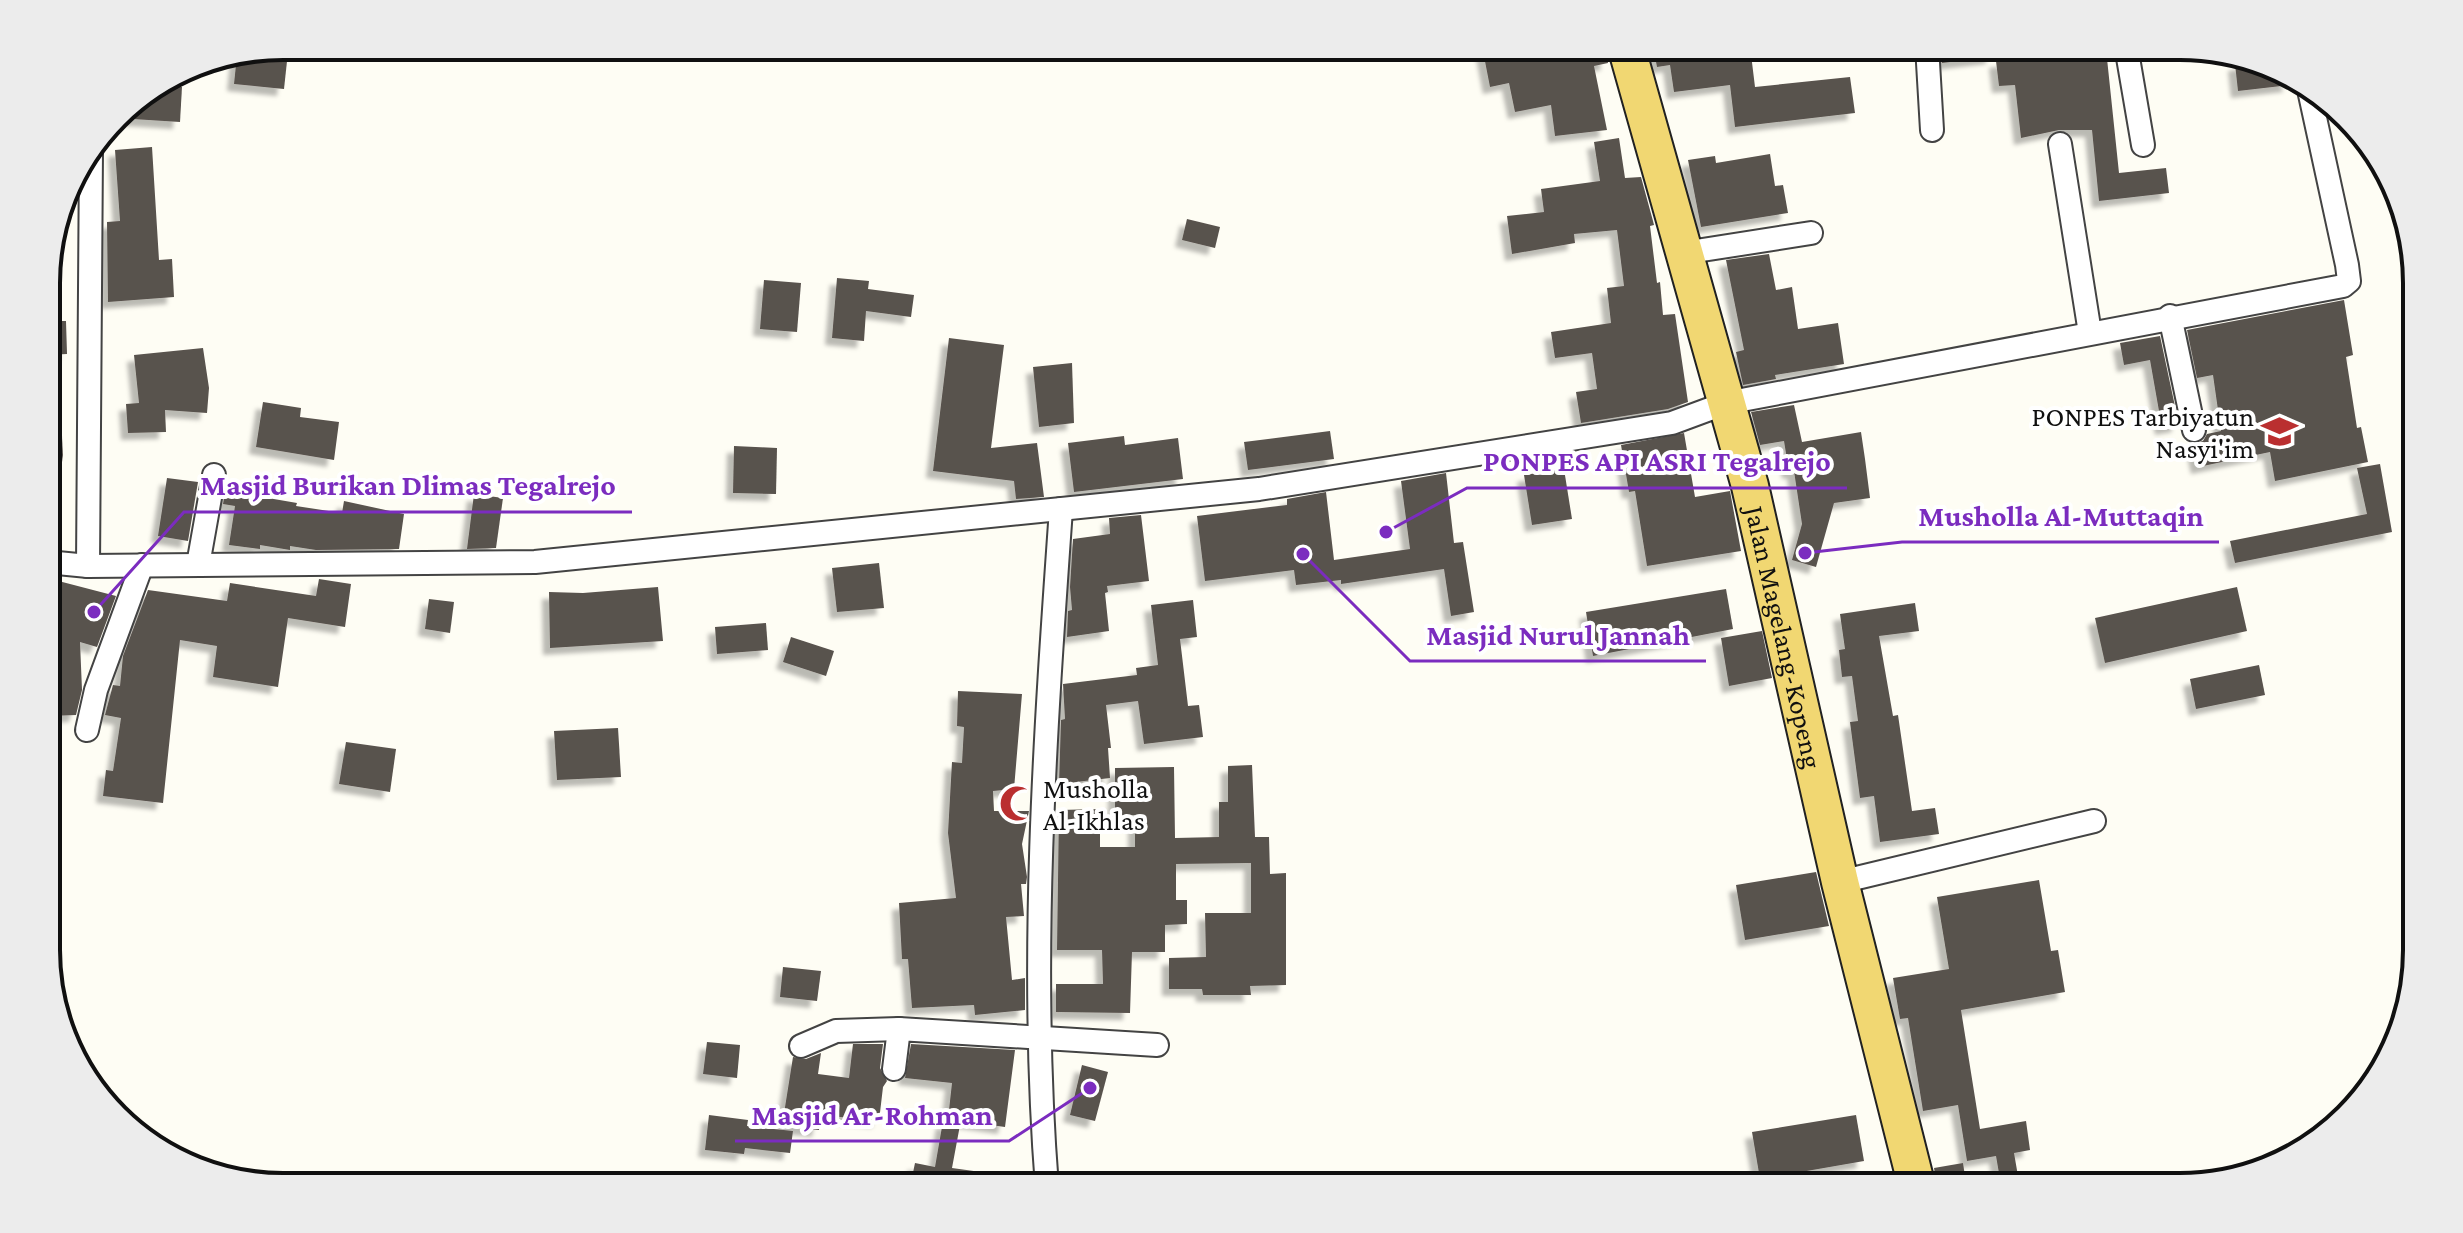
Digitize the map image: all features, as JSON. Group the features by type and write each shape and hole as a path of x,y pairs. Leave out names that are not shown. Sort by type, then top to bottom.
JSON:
{"main road":[{"name":"Jalan Magelang-Kopeng","path":"1630,60 1750,486 1840,882 1913,1173"}],"street":[{"path":"1928,60 1932,130"},
{"path":"2128,60 2143,145"},
{"path":"60,563 88,566 535,562 1259,489 1672,423 1726,403 2347,284 2347,265 2312,103"},
{"path":"2060,144 2090,333"},
{"path":"88,566 91,170"},
{"path":"1683,253 1811,233"},
{"path":"2170,316 2194,430"},
{"path":"198,565 214,475"},
{"path":"1046,1173 1038,1037 1043,757 1061,509"},
{"path":"87,730 96,690 142,565"},
{"path":"1840,882 2094,821"},
{"path":"894,1069 899,1029"},
{"path":"801,1046 836,1031 899,1029 1157,1045"}],"building":[{"path":"287,60 284,89 234,84 236,65"},
{"path":"1485,60 1607,60 1608,63 1594,66 1607,130 1555,136 1551,105 1515,112 1509,83 1490,87"},
{"path":"1656,60 1752,60 1755,87 1850,77 1855,113 1735,127 1730,85 1674,92 1670,65 1657,67"},
{"path":"2107,60 2119,173 2166,168 2169,193 2099,201 2092,130 2059,130 2021,138 2015,85 1999,86 1996,61"},
{"path":"2235,67 2284,86 2238,91"},
{"path":"182,87 180,122 132,119 171,90"},
{"path":"1619,138 1625,178 1641,177 1653,221 1654,225 1650,226 1663,315 1675,314 1688,402 1668,409 1581,423 1576,392 1597,389 1592,353 1555,358 1551,332 1611,323 1607,288 1624,286 1617,230 1574,234 1575,243 1512,254 1507,216 1544,212 1541,189 1600,181 1594,142"},
{"path":"152,147 159,260 172,259 174,297 108,302 107,222 120,221 115,150"},
{"path":"1770,154 1775,186 1783,185 1788,213 1701,227 1688,160 1715,156 1716,163"},
{"path":"1187,219 1220,227 1215,248 1182,240"},
{"path":"1769,254 1776,290 1792,287 1798,329 1838,323 1844,364 1775,375 1776,379 1743,385 1736,352 1744,350 1726,260"},
{"path":"837,278 869,281 868,289 914,295 911,317 866,311 864,341 832,338"},
{"path":"764,280 801,283 797,332 760,329"},
{"path":"2344,300 2353,355 2346,357 2357,428 2361,427 2368,462 2275,481 2270,452 2198,467 2193,444 2203,441 2207,434 2221,431 2213,375 2197,378 2187,330"},
{"path":"60,321 66,321 67,354 60,354"},
{"path":"2160,336 2179,425 2162,428 2150,360 2124,365 2120,343"},
{"path":"949,338 1004,345 991,448 1037,443 1044,497 1016,499 1014,481 933,471"},
{"path":"203,348 209,388 207,413 165,410 166,432 128,433 126,404 139,403 134,355"},
{"path":"1072,363 1074,423 1039,427 1033,367"},
{"path":"60,399 63,455 60,477"},
{"path":"263,402 301,408 300,417 339,422 334,460 256,447"},
{"path":"1794,405 1802,442 1861,432 1865,459 1870,498 1834,503 1816,567 1792,560 1802,524 1794,471 1789,472 1784,441 1760,445 1751,412"},
{"path":"1330,431 1334,459 1248,470 1244,442"},
{"path":"1684,433 1695,497 1730,491 1741,551 1647,566 1635,491 1629,492 1621,445"},
{"path":"1124,436 1125,445 1178,438 1183,479 1074,492 1068,443"},
{"path":"734,446 777,448 776,494 733,493"},
{"path":"2380,464 2392,532 2235,563 2230,541 2367,514 2357,468"},
{"path":"1564,469 1572,519 1532,525 1524,475"},
{"path":"1446,473 1454,543 1463,542 1474,612 1451,616 1444,569 1341,584 1341,580 1296,585 1294,570 1205,581 1197,516 1287,505 1287,499 1326,492 1334,560 1410,549 1401,481"},
{"path":"167,478 198,482 188,541 158,536"},
{"path":"227,482 269,489 268,498 297,503 296,506 342,513 344,501 404,514 399,549 316,550 290,546 290,550 260,545 260,549 229,545 235,506 223,504"},
{"path":"474,494 503,498 496,548 467,549"},
{"path":"1141,515 1149,581 1107,586 1109,631 1067,637 1068,611 1072,610 1073,539 1110,534 1109,518"},
{"path":"879,563 884,608 837,612 832,568"},
{"path":"319,579 351,584 345,627 288,618 278,687 213,677 217,646 180,640 163,803 103,796 106,770 113,771 121,718 105,715 113,685 120,686 123,656 148,590 227,601 230,583 316,596"},
{"path":"60,581 116,596 97,647 80,642 82,690 76,715 60,716"},
{"path":"658,587 663,641 550,648 549,592 583,593"},
{"path":"2237,587 2247,631 2105,663 2095,618"},
{"path":"1726,589 1733,629 1593,656 1586,612"},
{"path":"429,599 454,602 450,633 425,629"},
{"path":"1193,600 1197,637 1180,639 1188,706 1199,705 1203,737 1144,744 1138,701 1106,705 1111,748 1108,748 1110,778 1059,784 1061,720 1065,719 1063,684 1137,675 1136,668 1158,665 1151,605"},
{"path":"1915,603 1919,631 1879,636 1893,716 1898,715 1912,811 1935,808 1939,834 1880,842 1874,796 1860,798 1850,722 1858,721 1852,676 1842,677 1839,650 1845,649 1840,614"},
{"path":"766,623 768,650 717,654 715,627"},
{"path":"1762,631 1772,678 1729,686 1721,638"},
{"path":"791,637 834,651 826,676 783,662"},
{"path":"2259,665 2265,695 2196,709 2190,679"},
{"path":"958,691 1022,694 1014,789 993,791 994,811 1029,811 1022,844 1027,877 1026,884 1021,884 1024,916 1006,917 1012,980 1025,978 1025,1010 975,1015 974,1005 912,1008 908,959 902,959 899,903 956,898 948,833 952,762 962,763 964,727 957,726"},
{"path":"618,728 621,777 557,780 554,731"},
{"path":"346,742 396,749 390,792 339,784"},
{"path":"1252,765 1255,837 1269,837 1270,874 1286,873 1286,985 1250,986 1251,995 1203,995 1202,989 1169,989 1169,958 1206,957 1205,913 1251,913 1251,863 1176,864 1176,900 1187,900 1187,924 1165,925 1165,952 1132,952 1130,1013 1056,1012 1056,984 1103,984 1102,950 1057,950 1059,810 1100,809 1100,847 1135,847 1135,815 1115,815 1115,768 1174,767 1175,838 1219,837 1219,802 1228,802 1228,766"},
{"path":"1816,872 1829,926 1745,940 1736,885"},
{"path":"2039,880 2051,951 2058,950 2065,992 1961,1010 1980,1129 2026,1121 2030,1150 2014,1153 2017,1173 1999,1173 1996,1156 1967,1161 1958,1105 1923,1111 1908,1018 1900,1019 1893,978 1949,969 1937,897"},
{"path":"783,967 821,971 817,1001 780,997"},
{"path":"707,1042 740,1045 737,1078 703,1074"},
{"path":"853,1044 883,1044 880,1068 887,1081 883,1087 879,1121 821,1115 819,1130 782,1126 793,1057 806,1059 821,1053 818,1074 849,1078"},
{"path":"911,1044 1015,1050 1005,1127 948,1119 952,1083 905,1078"},
{"path":"1082,1065 1108,1072 1095,1121 1070,1115"},
{"path":"709,1115 748,1120 747,1126 793,1131 790,1153 745,1148 744,1154 705,1150"},
{"path":"1856,1115 1864,1161 1795,1173 1759,1173 1752,1132"},
{"path":"943,1121 960,1125 952,1168 988,1173 913,1173 915,1163 935,1167"},
{"path":"1963,1163 1964,1173 1935,1173 1934,1168"}],"place":[{"name":"PONPES Tarbiyatun Nasyi'im","path":"2280,432"},
{"name":"PONPES API ASRI Tegalrejo","path":"1386,532"},
{"name":"Musholla Al-Muttaqin","path":"1805,553"},
{"name":"Masjid Nurul Jannah","path":"1303,554"},
{"name":"Masjid Burikan Dlimas Tegalrejo","path":"94,612"},
{"name":"Musholla Al-Ikhlas","path":"1017,804"},
{"name":"Masjid Ar-Rohman","path":"1090,1088"}]}
